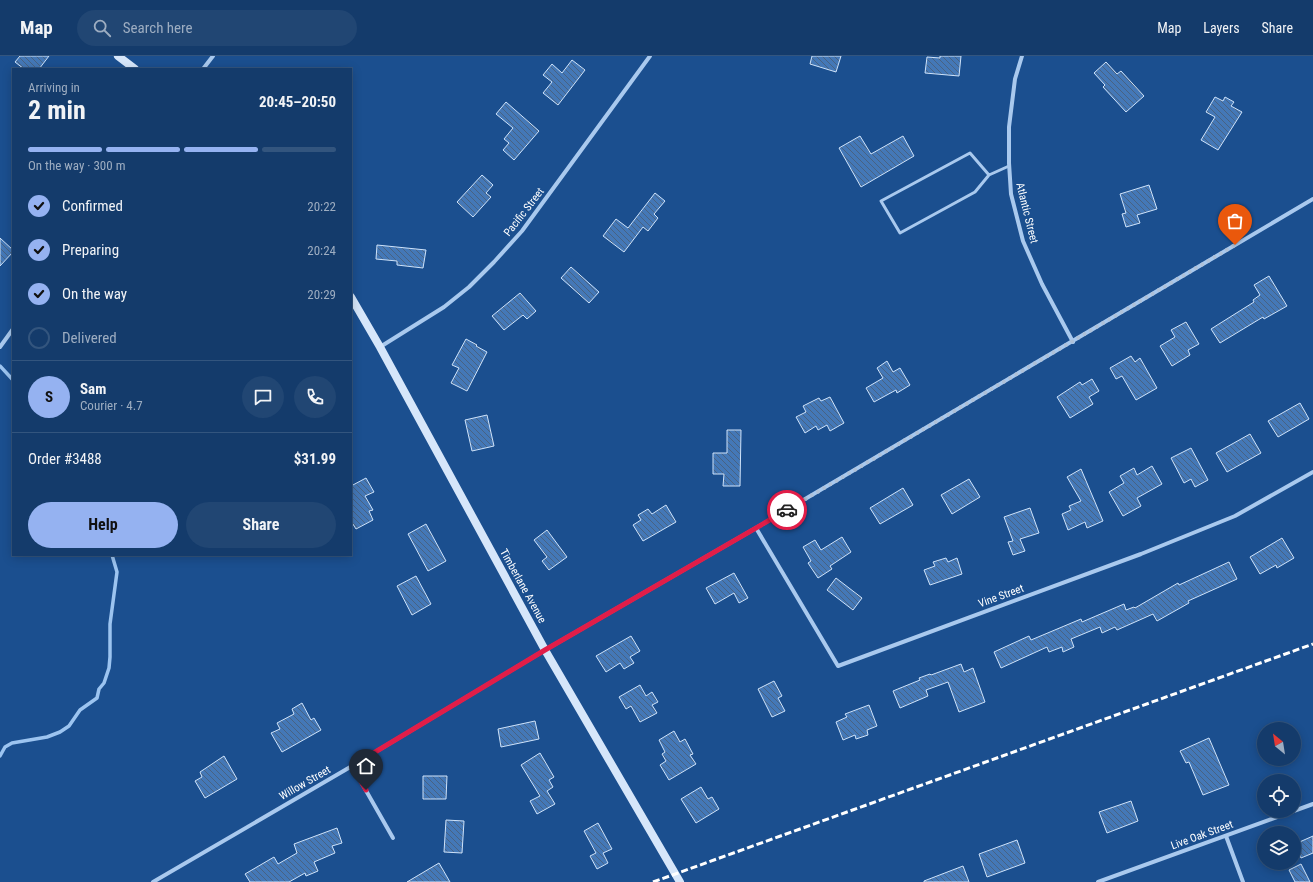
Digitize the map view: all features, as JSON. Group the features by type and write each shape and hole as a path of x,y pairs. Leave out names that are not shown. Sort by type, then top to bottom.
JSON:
{"street":[{"path":"118,56 134,68"},
{"path":"204,68 213,56"},
{"name":"Pacific Street","path":"380,347 444,307 469,287 494,262 522,231 650,56"},
{"name":"Atlantic Street","path":"1022,56 1014,79 1009,127 1011,194 1023,241 1042,284 1073,342"},
{"name":"Willow Street","path":"153,882 352,766 545,650 1073,342 1313,199"},
{"name":"Timberlane Avenue","path":"352,299 380,347 545,650 680,882"},
{"path":"0,347 12,330"},
{"name":"Vine Street","path":"756,528 838,666 1141,554 1235,516 1313,472"},
{"path":"352,766 393,838"},
{"name":"Live Oak Street","path":"1098,882 1313,804"},
{"path":"1226,836 1243,882"}],"lane":[{"path":"989,175 970,153 881,201 900,233 975,192 989,175 1009,166"}],"building":[{"path":"20,56 49,56 40,68 23,68 15,62"},
{"path":"812,56 841,56 836,72 810,64"},
{"path":"940,56 961,56 959,76 925,73 927,57 940,58"},
{"path":"572,60 585,70 558,105 543,93 552,82 543,75 552,64 562,73"},
{"path":"1106,62 1117,74 1121,71 1144,96 1126,112 1103,87 1105,85 1094,73"},
{"path":"1215,97 1223,101 1225,97 1234,102 1231,106 1242,112 1218,150 1201,140 1215,117 1206,112"},
{"path":"506,102 539,131 514,160 503,150 509,143 504,139 513,128 496,114"},
{"path":"860,136 871,154 903,136 914,156 861,187 839,148"},
{"path":"482,175 493,185 486,193 491,197 473,217 457,202"},
{"path":"1149,185 1157,209 1137,215 1140,223 1126,227 1122,214 1126,213 1120,194"},
{"path":"655,193 665,201 654,214 658,218 648,231 643,227 624,252 603,236 616,219 628,228"},
{"path":"0,238 12,249 12,253 0,266"},
{"path":"377,245 426,250 423,268 397,265 397,261 376,259"},
{"path":"571,267 599,292 589,303 561,278"},
{"path":"1269,276 1287,306 1264,319 1263,317 1220,343 1211,329 1254,302 1253,300 1260,295 1254,285"},
{"path":"520,293 536,311 527,319 523,315 504,330 492,316"},
{"path":"1186,322 1199,344 1188,350 1190,355 1172,366 1160,346 1175,337 1171,330"},
{"path":"466,339 487,352 467,391 451,383 459,368 452,365"},
{"path":"1131,356 1135,362 1140,358 1157,388 1136,400 1122,376 1116,379 1110,368"},
{"path":"887,361 893,372 900,368 910,385 897,393 896,390 874,402 866,388 883,378 877,368"},
{"path":"1092,379 1099,391 1089,397 1093,404 1070,418 1057,397 1080,382 1082,385"},
{"path":"830,397 844,423 830,431 827,425 818,430 816,426 805,433 796,417 806,412 803,406 819,398 821,401"},
{"path":"1300,403 1309,419 1278,437 1268,421"},
{"path":"487,415 494,446 472,451 465,420"},
{"path":"727,430 741,430 740,486 723,486 724,474 713,474 713,453 727,453"},
{"path":"1250,434 1261,453 1227,472 1216,453"},
{"path":"1191,448 1208,480 1195,487 1191,479 1184,483 1171,458"},
{"path":"1152,466 1162,484 1137,498 1141,506 1123,516 1109,492 1124,483 1120,476 1134,468 1137,475"},
{"path":"1081,469 1103,521 1087,528 1085,522 1068,530 1062,514 1071,510 1069,506 1081,501 1067,477"},
{"path":"366,478 374,492 365,496 373,510 369,511 373,520 356,529 352,523 352,485"},
{"path":"969,479 980,497 952,514 941,495"},
{"path":"903,488 913,505 880,524 870,508"},
{"path":"666,505 676,522 643,541 633,525 641,520 638,515 648,509 652,514"},
{"path":"1030,508 1039,533 1020,539 1025,551 1013,555 1008,542 1013,541 1004,517"},
{"path":"426,524 446,561 428,571 408,534"},
{"path":"547,530 567,557 549,570 542,561 547,557 534,540"},
{"path":"842,537 851,552 830,566 832,569 818,578 808,563 811,561 803,547 815,540 821,550"},
{"path":"1282,538 1294,558 1277,568 1276,565 1260,574 1250,557"},
{"path":"946,558 948,562 957,558 962,574 930,585 924,570 935,566 933,562"},
{"path":"1229,562 1237,579 1188,601 1189,603 1157,621 1153,614 1117,630 1115,627 1102,633 1100,627 1071,639 1074,647 1063,652 1062,647 1049,652 1047,647 1001,668 994,652 1029,636 1031,640 1081,619 1082,622 1124,604 1126,610 1135,608 1178,583 1179,585"},
{"path":"734,573 748,598 739,603 734,593 715,604 706,588"},
{"path":"416,576 431,604 412,615 397,586"},
{"path":"836,578 862,598 853,610 827,590"},
{"path":"631,636 640,651 630,657 634,663 624,669 620,663 606,672 596,656"},
{"path":"961,664 964,672 973,668 985,702 959,712 948,682 926,690 928,696 900,708 893,691 920,680 919,678"},
{"path":"774,681 782,696 778,698 785,711 772,717 758,689"},
{"path":"640,685 646,696 652,692 658,702 652,705 657,713 640,722 631,706 626,709 619,697"},
{"path":"302,703 311,720 314,718 321,730 282,752 271,733 280,729 277,723 294,714 292,709"},
{"path":"869,705 877,726 867,730 868,735 856,739 855,735 843,740 836,722 847,717 845,714"},
{"path":"535,721 539,739 501,747 498,729"},
{"path":"674,731 680,742 685,739 693,754 690,755 696,764 669,780 660,765 666,761 662,754 665,752 659,740"},
{"path":"1209,738 1229,785 1203,795 1189,762 1186,763 1180,751"},
{"path":"540,753 554,777 549,780 553,787 547,791 555,804 537,814 530,801 540,796 521,765"},
{"path":"224,756 237,779 205,798 195,781 202,777 200,772"},
{"path":"423,776 447,776 446,799 423,799"},
{"path":"701,787 708,799 712,797 719,809 696,823 681,799"},
{"path":"1131,801 1138,821 1107,833 1099,812"},
{"path":"446,820 464,821 462,853 444,852"},
{"path":"598,823 612,849 603,853 608,863 597,869 590,856 596,853 584,831"},
{"path":"337,828 342,843 332,846 335,853 314,862 318,871 306,876 305,873 289,882 250,882 245,874 274,857 278,864 297,853 294,844"},
{"path":"1313,836 1313,853 1301,858 1301,841"},
{"path":"1017,840 1025,863 987,877 979,854"},
{"path":"439,863 450,882 407,882"},
{"path":"1301,864 1310,882 1295,882 1289,870 1301,870"},
{"path":"963,866 969,882 924,882 924,881"}],"waterway":[{"path":"0,366 12,379"},
{"path":"0,756 5,747 12,743 47,737 60,732 69,726 80,710 97,698 99,689 104,683 109,668 110,624 117,572 112,556"}],"railway":[{"path":"653,882 1313,644"}],"way so far":[{"path":"787,510 1235,245"}],"route":[{"path":"366,790 352,766 545,650 787,510"}]}
